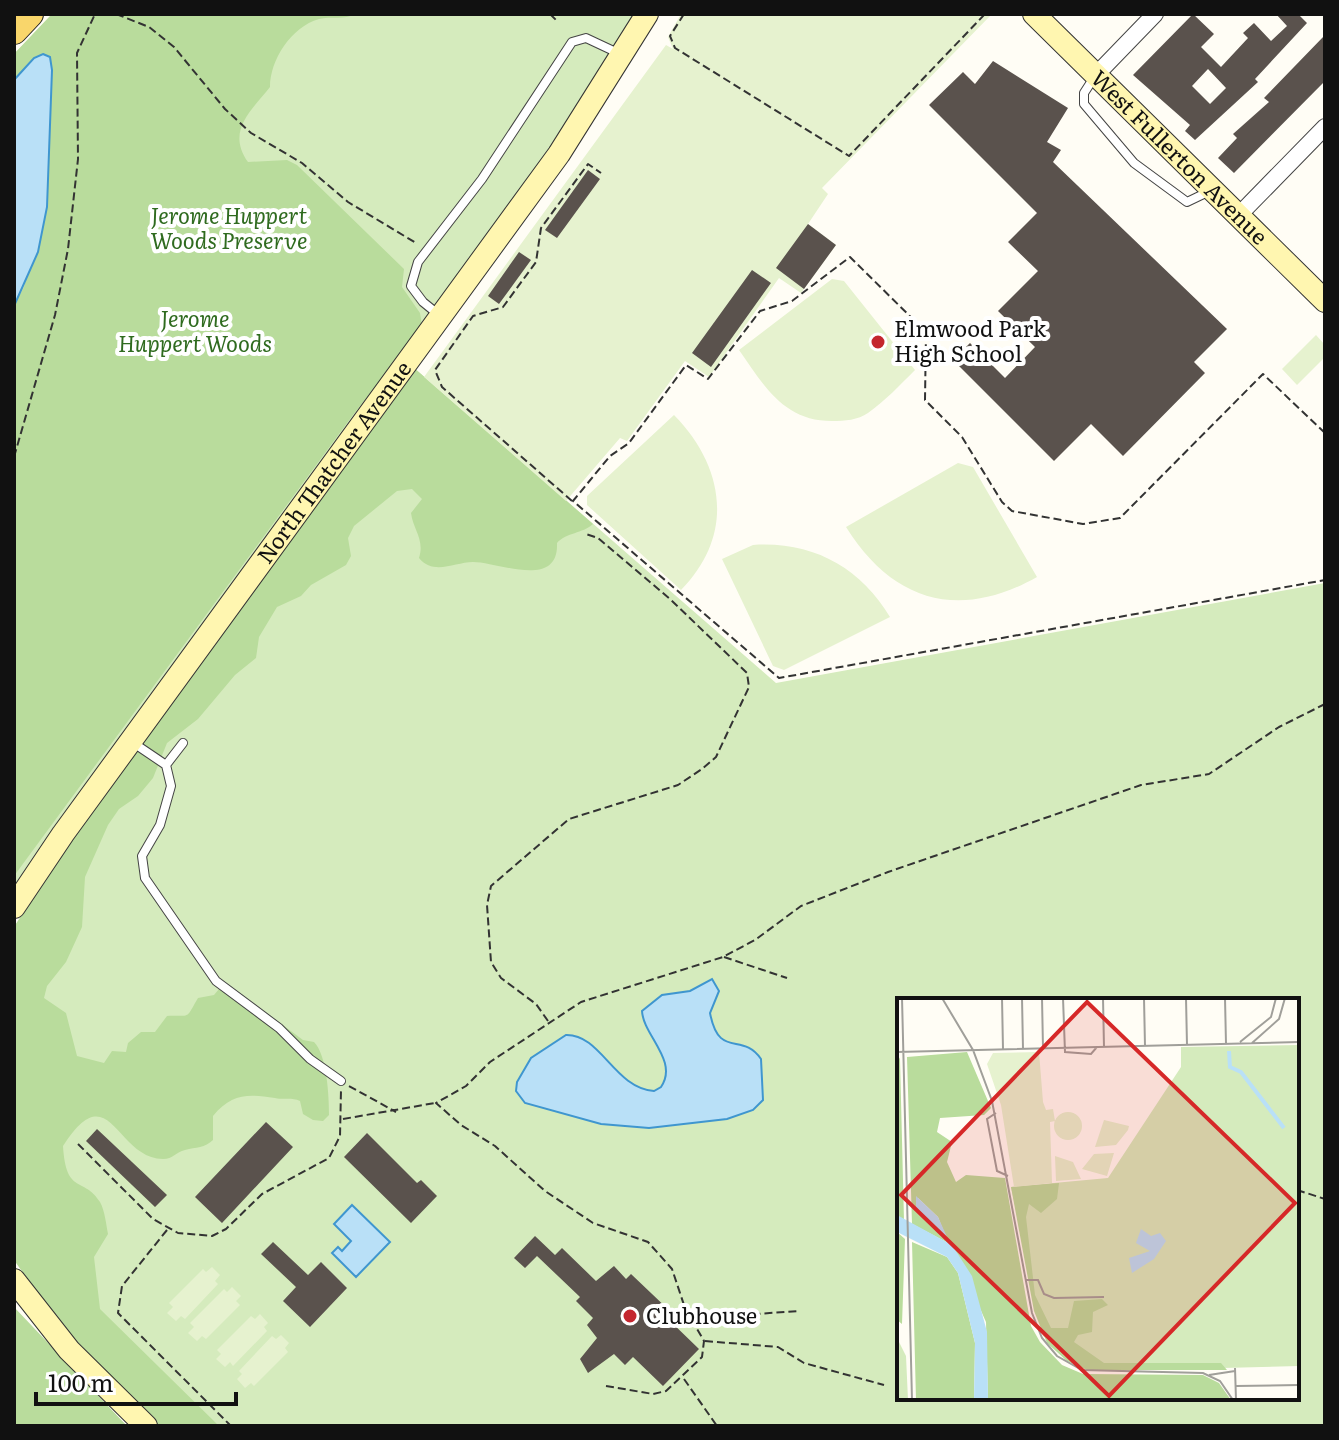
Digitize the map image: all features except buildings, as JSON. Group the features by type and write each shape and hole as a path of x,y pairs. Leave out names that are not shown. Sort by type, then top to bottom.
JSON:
{"main road":[{"path":"14,31 30,14"}],"street":[{"name":"North Thatcher Avenue","path":"14,907 131,741 559,154 647,14"},
{"name":"West Fullerton Avenue","path":"1034,14 1325,301"},
{"path":"1096,75 1155,14"},
{"path":"1238,216 1325,127"},
{"path":"14,1280 62,1342 146,1426"}],"lane":[{"path":"442,317 423,302 411,286 413,271 426,251 482,179 572,42 579,38 594,40 623,55"},
{"path":"1096,75 1084,93 1084,104 1134,163 1187,202 1212,190"},
{"path":"131,741 166,765 171,786 160,825 142,856 145,878 216,981 279,1028 310,1059 341,1081"},
{"path":"166,765 183,743"}],"path":[{"path":"14,457 55,315 65,263 78,159 77,53 95,14"},
{"path":"116,14 149,27 174,47 225,109 251,133 302,163 348,202 397,229 426,251"},
{"path":"550,14 557,21"},
{"path":"684,14 670,36 675,48 849,156 985,14"},
{"path":"601,173 588,164 541,228 536,262 503,307 473,316 435,370 442,387 779,678 1325,580"},
{"path":"573,501 610,456 629,443 686,365 708,379 760,311 792,301 850,257 926,332 925,400 962,437 1002,502 1012,511 1083,524 1120,518 1263,374 1325,433"},
{"path":"548,1022 536,1004 501,978 491,962 487,905 491,886 569,819 678,785 702,769 716,757 749,687 747,673 682,610 598,538 586,534"},
{"path":"342,1119 397,1113 436,1103 466,1086 490,1062 581,1002 723,957 755,940 801,906 888,872 1141,785 1209,774 1279,727 1325,704"},
{"path":"723,957 754,964 787,978"},
{"path":"341,1081 397,1113"},
{"path":"78,1144 153,1219 168,1229 212,1236 226,1229 262,1194 329,1158 340,1136 341,1081"},
{"path":"436,1103 495,1146 533,1182 576,1212 655,1247 672,1269 704,1341 702,1357 684,1378 659,1393 606,1386"},
{"path":"1299,1191 1325,1199"},
{"path":"168,1229 122,1286 118,1313 231,1426"},
{"path":"695,1325 719,1311 756,1314 799,1311"},
{"path":"704,1341 773,1346 804,1363 884,1385"},
{"path":"684,1378 717,1426"}],"green space":[{"name":"Jerome Huppert Woods","path":"52,14 638,14 589,94 14,891 14,54"},
{"name":"Jerome Huppert Woods","path":"52,14 356,14 319,19 291,37 278,56 270,87 244,122 239,141 248,162 287,160 297,165 404,269 402,287 420,313 422,326 14,876 14,306 24,287 47,207 52,70 34,58 14,80 14,54"},
{"path":"681,14 992,14 822,188 828,194 808,224 836,245 801,293 779,278 709,377 685,361 627,441 620,438 566,501 424,377 666,45 673,49 668,37"},
{"path":"832,279 844,281 915,370 868,413 842,421 815,419 788,408 767,388 739,350"},
{"path":"1316,335 1325,345 1325,357 1297,385 1282,369"},
{"path":"413,367 776,683 1325,583 1325,1426 158,1426 14,1260 14,927"},
{"path":"413,367 593,524 561,539 557,543 555,557 548,566 538,570 473,562 431,566 419,558 420,540 411,513 422,499 412,489 397,491 354,526 348,538 351,556 346,565 311,585 301,596 277,607 259,637 256,658 235,675 198,719 167,743 153,778 138,796 119,809 108,825 85,877 82,927 66,962 47,986 44,998 66,1013 77,1056 104,1063 112,1051 126,1052 128,1043 141,1032 155,1032 167,1016 187,1015 198,998 214,995 219,989 253,1003 303,1040 314,1042 322,1056 328,1087 329,1115 323,1121 303,1114 297,1100 241,1097 227,1103 213,1116 213,1140 210,1143 166,1159 147,1155 103,1118 92,1117 79,1126 63,1146 72,1179 94,1194 104,1213 108,1234 94,1257 100,1309 219,1426 158,1426 68,1337 14,1260 14,927 45,878"},
{"path":"674,415 704,457 717,501 716,524 710,547 681,590 587,505 587,496"},
{"path":"958,463 973,467 1037,577 1008,591 981,598 955,600 930,597 885,573 846,527"},
{"path":"753,545 795,548 832,561 864,584 890,617 784,670 773,666 722,559"},
{"path":"212,1267 220,1275 215,1281 218,1284 185,1319 181,1316 176,1321 167,1313 173,1307 169,1303 203,1269 206,1272"},
{"path":"232,1287 241,1296 236,1301 240,1305 206,1339 202,1336 197,1341 188,1333 194,1327 190,1323 224,1289 227,1292"},
{"path":"14,1307 127,1426 14,1426"},
{"path":"260,1314 268,1323 264,1327 267,1331 233,1366 230,1362 225,1367 216,1359 221,1354 217,1350 251,1316 255,1319"},
{"path":"281,1335 289,1343 285,1348 288,1352 254,1386 251,1383 245,1388 237,1379 242,1374 239,1371 272,1336 276,1339"}],"water":[{"path":"43,54 50,57 52,70 47,207 38,252 14,306 14,80 34,58"},
{"path":"712,979 719,991 710,1013 719,1036 754,1051 761,1059 763,1100 753,1110 727,1119 649,1128 601,1124 525,1103 516,1091 517,1082 531,1058 566,1035 589,1043 628,1081 640,1088 654,1091 661,1087 666,1068 642,1011 662,995 690,991"},
{"path":"352,1205 390,1242 356,1277 332,1253 338,1247 342,1251 351,1241 334,1224"}],"place":[{"name":"Elmwood Park High School","path":"878,342"},
{"name":"Clubhouse","path":"630,1316"}],"park label":[{"name":"Jerome Huppert Woods Preserve","path":"229,228"}]}
